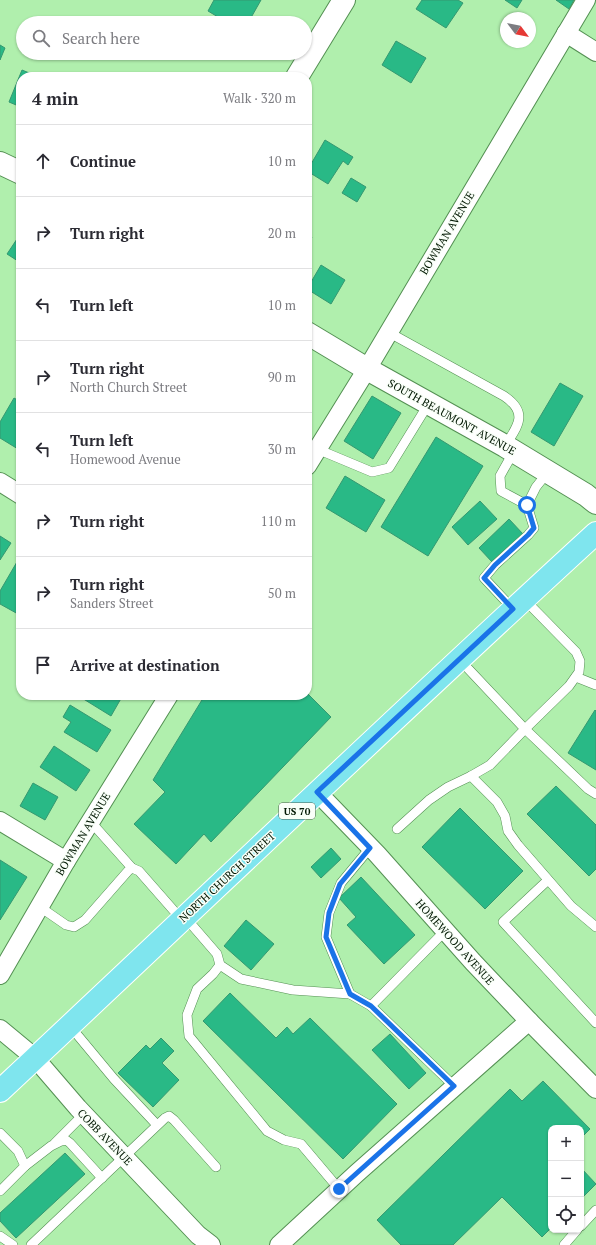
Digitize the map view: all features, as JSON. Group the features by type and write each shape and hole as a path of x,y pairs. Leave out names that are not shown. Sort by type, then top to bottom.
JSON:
{"main road":[{"name":"NORTH CHURCH STREET","path":"0,1092 317,792 596,533"}],"street":[{"path":"312,52 344,0"},
{"name":"BOWMAN AVENUE","path":"312,458 367,369 586,0"},
{"path":"566,33 596,52"},
{"path":"300,72 307,60"},
{"path":"0,163 16,171"},
{"name":"SOUTH BEAUMONT AVENUE","path":"312,336 367,369 510,449 586,495 596,503"},
{"path":"0,482 16,492"},
{"name":"BOWMAN AVENUE","path":"0,975 90,821 166,700"},
{"name":"HOMEWOOD AVENUE","path":"317,792 529,1021 596,1089"},
{"path":"0,821 66,861"},
{"path":"279,1245 339,1189 529,1021"},
{"name":"COBB AVENUE","path":"0,1029 35,1058 84,1114 198,1235 210,1245"}],"lane":[{"path":"388,332 504,396 518,408 519,417 517,426 500,476 501,491 527,505"},
{"path":"318,449 372,472 389,468 429,403"},
{"path":"397,829 429,800 448,787 490,765 569,686 579,672 580,661 576,652 484,578 495,565 534,528 527,505 536,487 548,472"},
{"path":"459,659 525,729 588,789 596,794"},
{"path":"576,677 596,685"},
{"path":"471,776 498,802 508,831 518,845 571,906 596,927"},
{"path":"90,821 132,868 139,871 217,954 220,965 241,979 293,990 350,994 371,1006 454,1086"},
{"path":"350,994 326,937 329,913 340,884 370,848"},
{"path":"40,907 66,925 74,927 85,920 132,868"},
{"path":"548,880 502,922 596,1023"},
{"path":"371,1006 446,932"},
{"path":"220,965 197,989 187,1015 189,1036 267,1131 284,1140 301,1144 339,1189"},
{"path":"70,1026 114,1079 157,1125"},
{"path":"0,1191 25,1166 51,1146 84,1114"},
{"path":"31,1245 157,1125 169,1116 216,1167"},
{"path":"0,1133 18,1151 25,1166"},
{"path":"51,1146 66,1140 102,1178"},
{"path":"584,1223 596,1210"},
{"path":"564,1245 574,1233"},
{"path":"0,1236 13,1245"}],"building":[{"path":"214,0 261,0 252,16 216,16 208,11"},
{"path":"422,0 458,0 463,3 446,28 416,9"},
{"path":"505,0 522,0 517,8"},
{"path":"556,0 574,0 569,9"},
{"path":"396,41 426,58 411,83 382,65"},
{"path":"0,45 5,48 0,60"},
{"path":"16,85 16,105 9,102"},
{"path":"325,140 353,157 348,165 343,161 328,184 312,174 312,162"},
{"path":"351,178 366,187 357,202 342,193"},
{"path":"16,240 16,260 7,254"},
{"path":"321,265 345,280 331,304 312,292 312,280"},
{"path":"560,383 583,396 554,446 531,432"},
{"path":"372,396 401,413 373,459 344,441"},
{"path":"14,398 16,399 16,448 0,438 0,422"},
{"path":"436,437 483,466 428,556 381,527"},
{"path":"345,476 385,500 366,532 326,508"},
{"path":"480,501 497,519 468,545 452,527"},
{"path":"509,519 523,534 493,563 479,548"},
{"path":"0,536 11,543 0,560"},
{"path":"16,564 16,613 0,604 0,591"},
{"path":"312,698 331,717 211,842 204,834 176,864 134,824 165,792 153,780 202,700 312,700"},
{"path":"85,700 120,700 111,716"},
{"path":"70,705 111,730 97,752 64,732 71,722 63,717"},
{"path":"595,710 596,711 596,770 568,753"},
{"path":"54,746 90,770 76,791 40,767"},
{"path":"33,783 58,797 45,820 20,806"},
{"path":"556,786 596,825 596,869 589,876 527,814"},
{"path":"460,808 523,871 485,909 422,847"},
{"path":"331,848 341,859 321,878 311,867"},
{"path":"0,860 27,877 0,920"},
{"path":"361,877 415,935 384,964 347,925 356,917 339,898"},
{"path":"246,920 274,944 251,970 224,946"},
{"path":"230,993 276,1038 287,1027 293,1034 310,1018 397,1104 343,1159 203,1021"},
{"path":"390,1034 426,1073 409,1089 372,1050"},
{"path":"161,1038 174,1051 162,1063 179,1080 153,1107 118,1073 146,1045 150,1049"},
{"path":"543,1081 590,1129 584,1135 584,1125 548,1125 548,1231 542,1237 502,1197 453,1245 401,1245 377,1220 510,1089 522,1101"},
{"path":"65,1153 85,1174 16,1238 0,1221 0,1213"},
{"path":"584,1171 596,1184 584,1196"}],"route":[{"path":"339,1189 454,1086 371,1006 350,994 326,937 329,913 340,884 370,848 317,792 513,609 484,578 495,565 534,528 527,505"}]}
